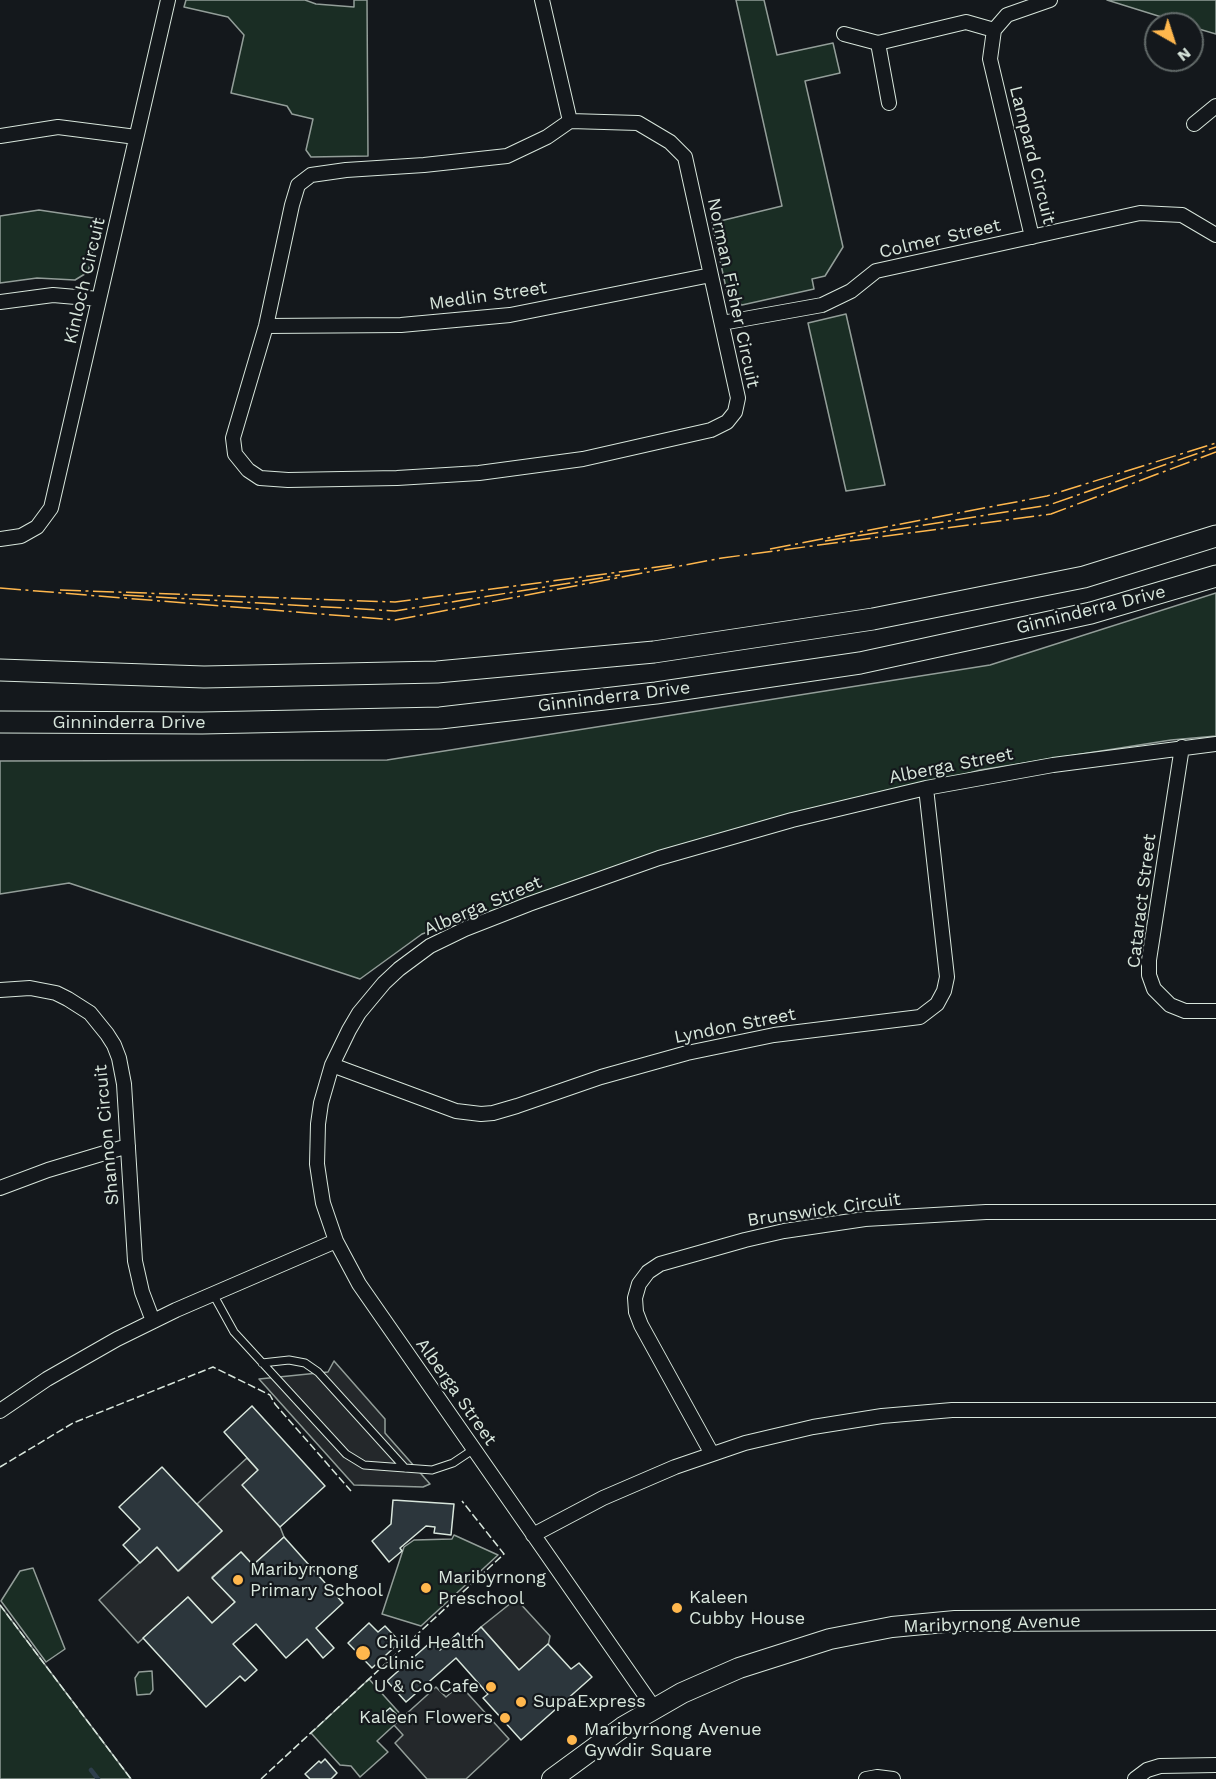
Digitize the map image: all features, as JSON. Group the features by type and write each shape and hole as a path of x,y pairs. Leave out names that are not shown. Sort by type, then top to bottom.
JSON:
{"main road":[{"name":"Ginninderra Drive","path":"0,670 204,677 437,672 654,652 873,619 1084,577 1216,536"},
{"name":"Ginninderra Drive","path":"0,722 202,723 440,718 656,693 871,661 1091,613 1216,576"}],"street":[{"name":"Kinloch Circuit","path":"0,539 21,536 37,527 51,508 168,0"},
{"path":"542,0 570,121"},
{"path":"844,34 878,44 966,22 994,30 1007,15 1050,0"},
{"name":"Lampard Circuit","path":"994,30 990,59 1032,237 1140,213 1182,215 1216,235"},
{"path":"878,44 889,103"},
{"path":"1194,124 1216,106"},
{"name":"Norman Fisher Circuit","path":"570,121 638,123 669,142 685,157 711,275 738,398 735,412 727,422 711,430 583,459 479,473 397,478 288,480 260,478 248,470 235,454 233,438 266,326 292,205 298,185 311,175 507,156 548,137 570,121"},
{"path":"0,136 58,127 136,137"},
{"name":"Colmer Street","path":"722,323 822,305 851,291 876,271 1032,237"},
{"name":"Medlin Street","path":"266,326 401,325 510,315 711,275"},
{"path":"0,302 53,295 99,299"},
{"name":"Alberga Street","path":"654,1708 359,1284 336,1241 323,1203 317,1164 318,1124 332,1065 359,1013 384,983 414,957 447,937 529,903 670,855 792,820 926,788 1053,765 1216,744"},
{"name":"Cataract Street","path":"1182,747 1149,960 1149,975 1154,989 1170,1005 1185,1011 1216,1011"},
{"name":"Lyndon Street","path":"332,1065 456,1111 493,1113 644,1064 730,1043 818,1029 920,1017 932,1009 941,998 947,977 926,788"},
{"name":"Shannon Circuit","path":"0,990 30,988 56,993 80,1005 99,1023 114,1045 122,1070 135,1261 142,1292 153,1321"},
{"path":"0,1188 48,1170 128,1146"},
{"name":"Brunswick Circuit","path":"712,1454 636,1312 635,1298 639,1284 648,1272 660,1264 767,1235 875,1218 976,1212 1216,1212"},
{"path":"0,1411 82,1358 153,1321 336,1241"},
{"path":"533,1535 612,1494 675,1467 712,1454 813,1427 917,1413 987,1410 1216,1410"},
{"name":"Maribyrnong Avenue","path":"552,1779 608,1737 654,1708 710,1680 769,1657 830,1639 892,1627 987,1620 1216,1620"},
{"path":"1135,1779 1147,1770 1160,1766 1216,1765"},
{"path":"866,1779 877,1777 893,1779"}],"lane":[{"path":"213,1294 234,1332 346,1454 364,1465 432,1470 453,1463 474,1449"},
{"path":"262,1363 290,1360 305,1363 318,1372 405,1468"}],"green space":[{"path":"186,0 305,0 316,4 354,7 354,0 367,0 368,156 311,157 306,150 313,119 292,114 287,106 231,93 244,35 228,17 184,7"},
{"path":"736,0 764,0 777,55 833,43 840,73 805,81 843,247 825,276 812,279 814,289 742,305 728,297 712,223 782,206"},
{"path":"1107,0 1216,0 1216,34 1204,30 1204,12 1146,12"},
{"path":"39,210 100,219 88,272 75,280 37,278 0,283 0,216"},
{"path":"846,314 885,485 846,491 808,323"},
{"path":"1216,593 1216,736 1171,740 980,770 456,922 422,934 360,979 69,883 0,894 0,761 387,760 990,665"},
{"name":"Maribyrnong Preschool","path":"454,1535 498,1555 421,1626 382,1614 404,1547 414,1540 452,1539"},
{"path":"33,1568 65,1649 46,1662 1,1601 20,1571"},
{"path":"0,1605 131,1779 0,1779"},
{"path":"152,1671 153,1690 150,1694 137,1695 135,1678 139,1672"},
{"path":"369,1679 403,1717 377,1741 388,1752 360,1777 351,1766 340,1765 311,1733"}],"shaded area":[{"path":"334,1361 385,1419 385,1433 430,1484 423,1487 354,1485 259,1379 328,1372"},
{"path":"247,1458 258,1470 284,1537 253,1565 241,1552 212,1577 235,1602 212,1623 188,1597 138,1643 99,1600 157,1547 179,1571 222,1531 197,1504"},
{"path":"516,1599 550,1636 548,1646 519,1670 481,1627"},
{"path":"460,1685 509,1739 466,1779 427,1779 395,1743 403,1735 394,1725 436,1687 446,1697"}],"building":[{"path":"252,1406 325,1486 280,1527 242,1485 258,1470 224,1432"},
{"path":"162,1467 222,1531 178,1571 157,1547 140,1563 123,1545 140,1529 119,1507"},
{"path":"393,1500 454,1504 451,1535 434,1533 435,1527 426,1526 400,1548 402,1551 389,1562 372,1541 391,1524"},
{"path":"284,1537 343,1603 316,1628 334,1648 323,1658 307,1639 286,1658 256,1624 233,1644 257,1670 245,1681 240,1676 206,1707 143,1638 188,1597 212,1623 235,1602 212,1578 241,1552 253,1565"},
{"path":"369,1623 378,1632 385,1626 400,1642 372,1668 348,1643"},
{"path":"481,1627 519,1670 548,1644 571,1669 579,1663 592,1677 521,1740 483,1698 488,1694 456,1658 406,1702 387,1681 432,1641 440,1650 458,1633 465,1642"},
{"path":"390,1708 397,1715 390,1721 384,1713"},
{"path":"325,1759 337,1773 331,1779 310,1779 305,1774 319,1761 321,1763"}],"waterway":[{"path":"91,1770 98,1779"}],"fence":[{"path":"0,1467 73,1423 213,1367 270,1395 275,1404 351,1491"},
{"path":"261,1779 504,1554 462,1501"},
{"path":"0,1605 131,1779"}],"power":[{"path":"770,549 1047,496 1216,443"},
{"path":"825,541 1049,505 1216,447"},
{"path":"0,588 395,620 722,558 1051,514 1216,452"},
{"path":"60,590 395,602 672,565"},
{"path":"123,595 395,611 620,575"}],"place":[{"name":"Maribyrnong Primary School","path":"238,1580"},
{"name":"Maribyrnong Preschool","path":"426,1588"},
{"name":"Kaleen Cubby House","path":"677,1608"},
{"name":"Child Health Clinic","path":"363,1653"},
{"name":"U & Co Cafe","path":"491,1687"},
{"name":"SupaExpress","path":"521,1702"},
{"name":"Kaleen Flowers","path":"505,1718"},
{"name":"Maribyrnong Avenue Gywdir Square","path":"572,1740"}]}
